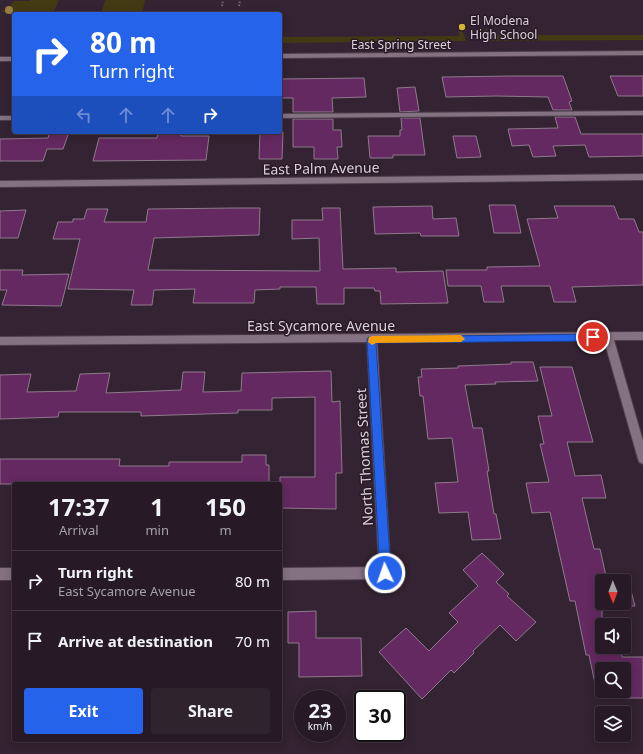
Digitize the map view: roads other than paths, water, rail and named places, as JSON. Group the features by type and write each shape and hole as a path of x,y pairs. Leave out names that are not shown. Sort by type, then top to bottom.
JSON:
{"street":[{"name":"East Spring Street","path":"282,56 643,53"},
{"path":"0,59 12,59"},
{"name":"East Palm Avenue","path":"0,184 643,177"},
{"name":"East Sycamore Avenue","path":"0,341 643,336"},
{"path":"608,337 643,459"},
{"name":"North Thomas Street","path":"282,574 385,573 372,339"},
{"path":"0,574 12,574"}],"lane":[{"path":"282,116 643,113"},
{"path":"0,118 12,118"}],"place":[{"name":"El Modena High School","path":"462,27"}]}
